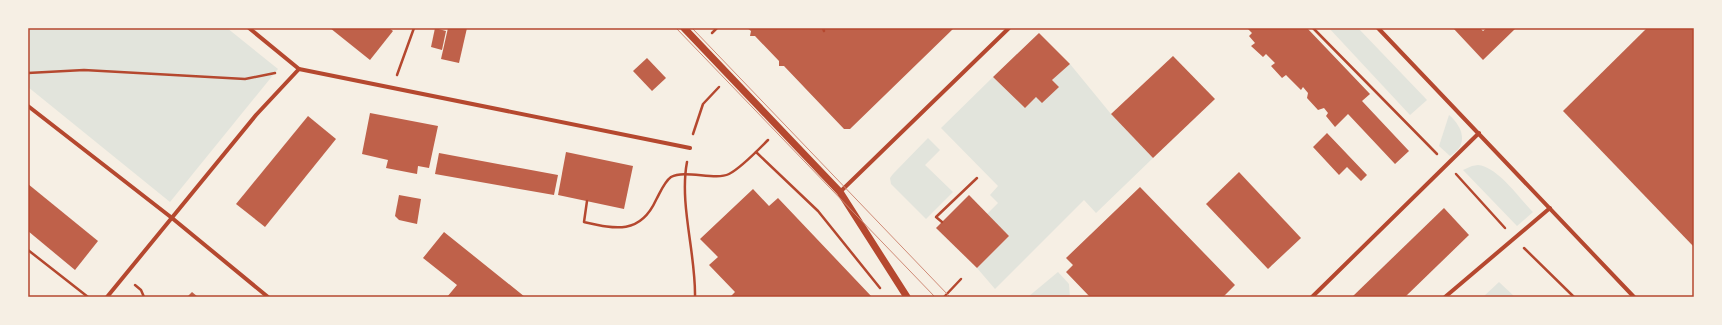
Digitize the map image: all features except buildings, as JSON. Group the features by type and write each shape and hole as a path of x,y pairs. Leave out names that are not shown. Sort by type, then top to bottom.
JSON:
{"street":[{"path":"249,28 299,69 690,148"},
{"path":"684,28 840,192 907,297"},
{"path":"840,192 1009,28"},
{"path":"1378,28 1634,297"},
{"path":"107,297 256,115 299,69"},
{"path":"28,106 172,218 268,297"},
{"path":"1312,297 1479,133"},
{"path":"1445,297 1550,208"}],"path":[{"path":"392,88 414,28"},
{"path":"28,73 84,70 245,79 299,69"},
{"path":"695,297 696,278 686,198 685,174 694,131 703,104 730,75"},
{"path":"587,201 584,222 612,228 627,228 645,218 655,203 662,188 671,177 685,174 703,176 728,175 756,152 780,129"},
{"path":"756,152 818,211 882,290"},
{"path":"942,222 936,217 977,178"},
{"path":"28,250 88,297"},
{"path":"944,297 961,279"}],"shaded area":[{"path":"28,28 227,28 278,69 170,202 28,87"},
{"path":"1329,28 1358,28 1427,100 1410,115"},
{"path":"1070,64 1111,114 1153,158 1096,213 1084,200 995,289 977,268 1009,236 987,214 998,203 990,195 998,186 941,128 993,77 1025,108 1036,97 1058,87 1052,80"},
{"path":"1449,115 1458,125 1462,136 1460,147 1450,156 1439,146"},
{"path":"928,138 940,150 925,165 953,192 926,219 891,184 890,178"},
{"path":"1478,165 1493,171 1508,184 1533,212 1517,226 1463,170"},
{"path":"1058,272 1069,284 1070,297 1028,297"},
{"path":"1499,282 1515,297 1483,297"}],"tram line":[{"path":"676,28 935,297"},
{"path":"692,28 950,297"}]}
